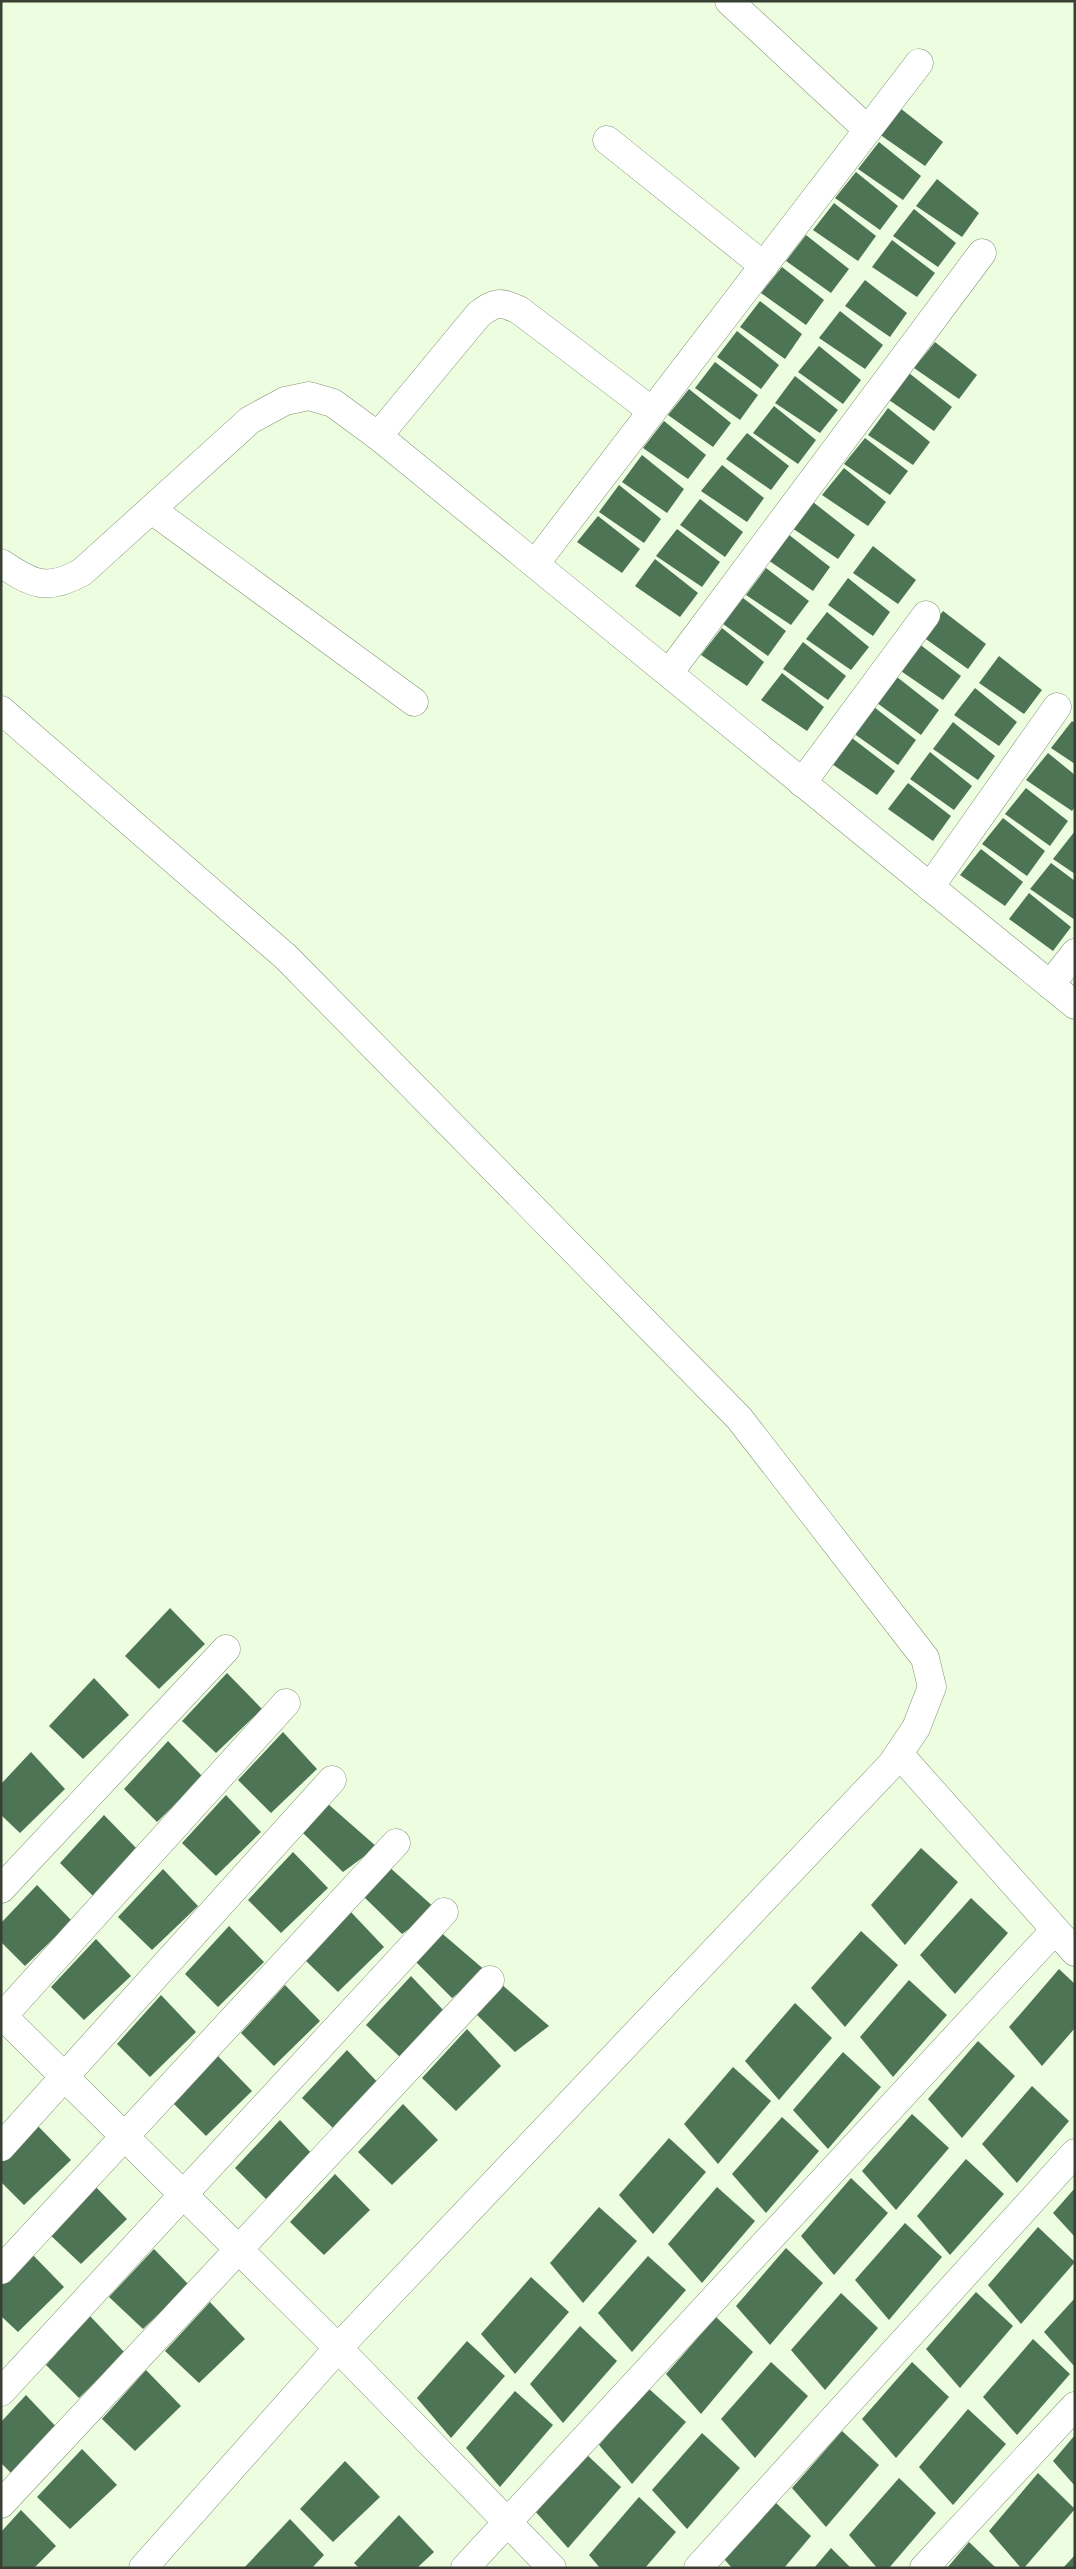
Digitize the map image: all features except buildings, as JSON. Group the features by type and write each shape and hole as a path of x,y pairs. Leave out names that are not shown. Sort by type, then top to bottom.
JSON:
{"street":[{"path":"729,1 868,130"},
{"path":"535,564 919,63"},
{"path":"607,140 764,266"},
{"path":"669,673 982,253"},
{"path":"378,436 479,314 495,304 505,304 519,310 652,411"},
{"path":"1,563 23,578 44,585 64,582 82,572 250,420 285,401 309,396 333,403 378,436 1075,1005"},
{"path":"152,510 414,702"},
{"path":"802,783 926,615"},
{"path":"930,887 1057,707"},
{"path":"1,710 286,957 739,1418 925,1658 932,1688 916,1728 899,1754 338,2348 143,2568"},
{"path":"1050,985 1075,953"},
{"path":"1,1889 226,1649"},
{"path":"286,1703 2,2016 338,2348 552,2568"},
{"path":"899,1754 1075,1952"},
{"path":"1,2147 332,1780"},
{"path":"1,2270 396,1843"},
{"path":"1,2392 444,1912"},
{"path":"465,2568 1055,1930"},
{"path":"1,2504 490,1980"},
{"path":"698,2568 1075,2153"},
{"path":"924,2568 1075,2406"}]}
